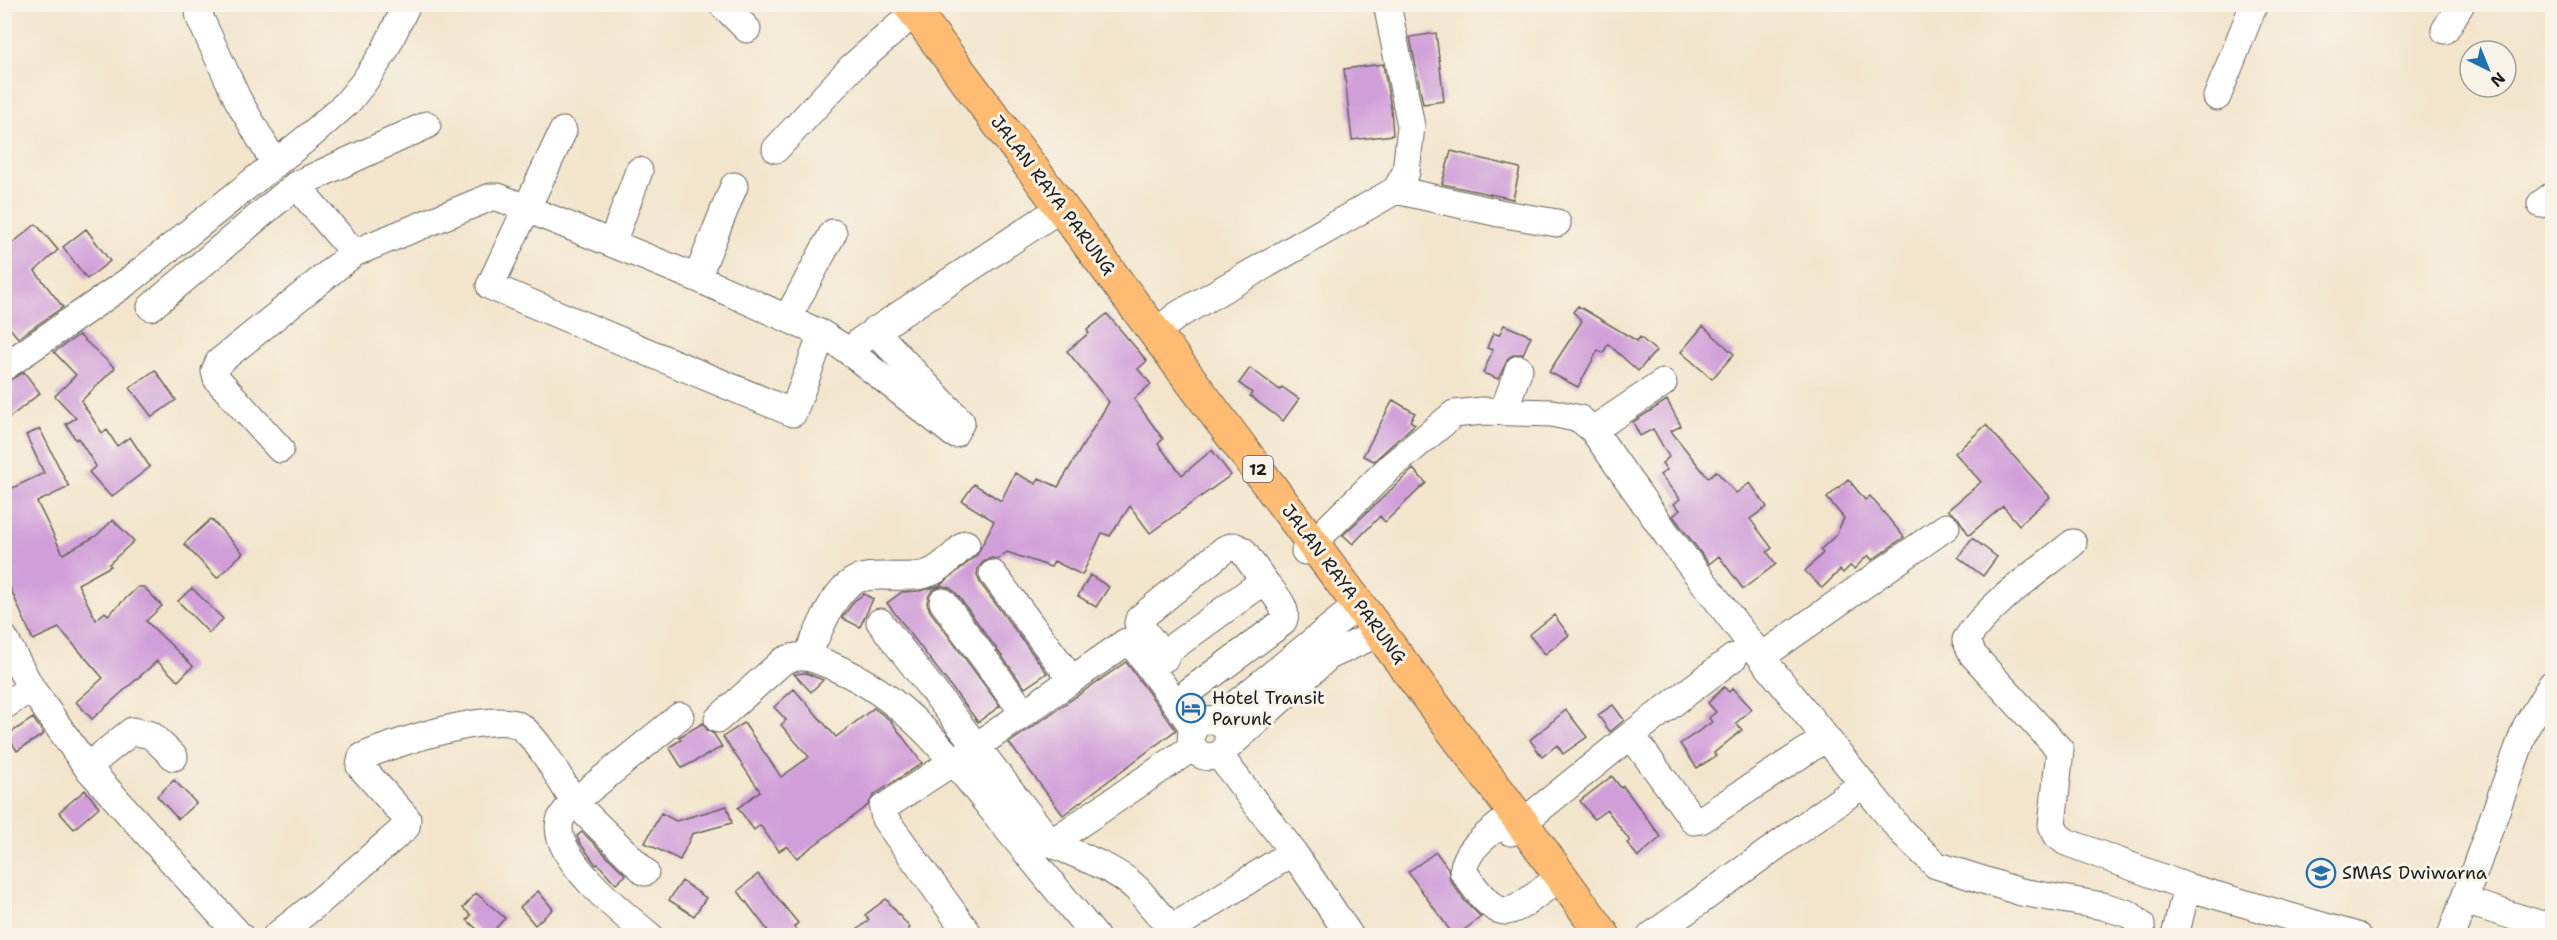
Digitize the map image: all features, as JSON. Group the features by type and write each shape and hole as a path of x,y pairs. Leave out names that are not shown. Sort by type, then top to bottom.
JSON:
{"highway":[{"name":"JALAN RAYA PARUNG","path":"904,9 1050,215 1310,548"},
{"name":"JALAN RAYA PARUNG","path":"904,9 1156,332 1512,826 1555,881 1604,936"},
{"name":"JALAN RAYA PARUNG","path":"1555,881 1586,936"}],"street":[{"path":"198,4 200,18 238,100 275,164"},
{"path":"4,367 130,280 312,134 353,96 384,52 407,4"},
{"path":"722,4 747,29"},
{"path":"1156,332 1178,315 1396,190 1406,172 1411,126 1387,4"},
{"path":"2217,97 2254,4"},
{"path":"2445,30 2461,4"},
{"path":"776,149 904,9"},
{"path":"151,307 296,185 427,125"},
{"path":"562,131 490,286 793,413 822,334"},
{"path":"612,243 639,171"},
{"path":"296,185 354,253"},
{"path":"697,278 734,186"},
{"path":"1396,190 1499,213 1557,222"},
{"path":"280,449 217,379 215,371 219,362 354,253 491,197 498,197 524,210 697,278 822,334 847,350 954,434 961,422 874,330"},
{"path":"847,350 1050,215"},
{"path":"788,317 833,233"},
{"path":"1503,412 1519,369"},
{"path":"1593,430 1663,383"},
{"path":"1310,548 1389,468 1454,414 1482,411 1552,413 1580,419 1593,430 1668,536 1761,657 1901,831 1936,865 2021,892 2103,906 2129,914 2141,925 2142,936"},
{"path":"1761,657 1946,527"},
{"path":"2073,543 2003,602 1973,630 1966,640 1973,655 2060,750 2052,825 2057,835 2066,842 2187,887 2357,936"},
{"path":"807,655 838,597 850,583 867,576 891,578 927,574 943,565 966,544"},
{"path":"1190,691 1282,623 1286,617 1285,611 1242,550 1234,546 1225,549 1139,619 1138,623 1190,691 1203,729 1204,757 1224,750 1329,656 1374,635"},
{"path":"993,574 1072,680"},
{"path":"1162,655 1264,581"},
{"path":"943,602 1024,713"},
{"path":"1051,843 1203,729 1354,608"},
{"path":"880,622 1051,843 1112,872 1135,886 1168,922 1176,926 1293,852"},
{"path":"4,638 31,688 87,767 240,936"},
{"path":"970,936 883,813 883,808 954,762 1122,644 1130,643 1203,729"},
{"path":"718,719 783,661 792,657 807,655 859,677 906,713 954,762 1095,936"},
{"path":"1555,881 1522,905 1509,911 1494,909 1481,897 1463,871 1465,858 1475,845 1512,826 1734,657"},
{"path":"2451,936 2526,727 2553,684"},
{"path":"4,706 31,688"},
{"path":"650,936 620,913 594,888 569,856 559,831 560,819 574,802 680,716"},
{"path":"276,936 406,827 407,819 360,766 362,757 451,728 479,724 515,724 522,727 543,752 574,802 645,872"},
{"path":"87,767 132,731 151,735 174,757"},
{"path":"1631,735 1694,821 1701,820 1826,738"},
{"path":"1224,750 1350,936"},
{"path":"1651,936 1863,784"},
{"path":"2175,936 2187,887"},
{"path":"2465,901 2553,928"}],"building":[{"path":"1436,33 1444,101 1423,104 1410,37"},
{"path":"1383,64 1393,135 1352,140 1344,69"},
{"path":"1451,151 1520,168 1513,199 1442,184"},
{"path":"36,224 58,250 35,271 63,307 18,338 4,321 4,250"},
{"path":"86,229 110,261 87,279 63,247"},
{"path":"1578,306 1637,341 1640,337 1656,351 1638,371 1608,344 1603,353 1598,350 1578,387 1549,372 1582,321 1573,312"},
{"path":"1107,314 1147,361 1138,369 1151,384 1134,399 1163,439 1158,444 1182,475 1212,450 1231,475 1150,533 1130,506 1110,536 1102,533 1082,575 1054,561 1051,567 1007,552 998,559 991,558 983,562 978,568 977,575 980,583 1047,673 1025,688 956,593 942,586 933,590 927,603 930,611 1000,706 978,722 887,603 902,592 920,591 939,586 977,555 994,521 962,501 974,484 1001,501 1015,473 1036,484 1039,478 1058,487 1109,402 1067,351 1089,333 1087,330"},
{"path":"1504,325 1531,336 1523,354 1509,357 1498,379 1483,373 1493,350 1487,348 1493,333 1499,335"},
{"path":"1703,326 1734,354 1712,379 1681,352"},
{"path":"79,335 115,368 81,401 102,433 107,430 117,446 130,437 150,467 111,497 89,472 96,466 66,424 76,418 55,396 76,375 54,352"},
{"path":"1250,368 1280,390 1282,387 1299,399 1283,421 1250,396 1252,393 1239,383"},
{"path":"155,370 176,400 152,417 130,388"},
{"path":"24,372 40,393 4,422 4,383"},
{"path":"1393,400 1415,413 1410,421 1415,424 1374,461 1363,456"},
{"path":"1667,400 1681,426 1671,431 1708,478 1716,471 1736,493 1750,483 1767,507 1750,519 1772,548 1767,552 1776,564 1743,589 1719,556 1709,564 1673,516 1680,510 1674,504 1680,499 1660,475 1667,470 1662,463 1669,457 1653,429 1640,436 1633,422"},
{"path":"1986,425 2050,497 2019,525 2003,506 1969,535 1958,518 1948,510 1981,482 1955,453"},
{"path":"40,429 69,487 37,502 63,554 96,536 113,520 134,541 109,564 111,566 78,584 96,620 105,612 108,615 138,587 144,587 162,606 146,621 193,666 178,681 157,661 92,719 76,702 103,678 59,628 33,640 4,574 4,492 44,473 26,435"},
{"path":"1413,469 1426,483 1385,522 1380,516 1353,544 1343,535"},
{"path":"1848,479 1865,500 1870,496 1904,537 1872,560 1868,555 1854,569 1850,566 1843,573 1840,570 1822,588 1805,571 1823,553 1820,550 1836,535 1844,518 1827,498"},
{"path":"211,519 243,553 217,578 184,544"},
{"path":"1972,538 1997,557 1983,576 1958,557"},
{"path":"1090,575 1109,587 1096,607 1078,596"},
{"path":"192,588 223,619 209,633 178,601"},
{"path":"864,594 873,599 860,627 842,618 854,601"},
{"path":"1554,615 1569,635 1545,654 1529,635"},
{"path":"1126,662 1176,730 1063,815 1009,743"},
{"path":"806,673 823,680 811,692 794,674"},
{"path":"1724,687 1729,692 1733,688 1752,709 1736,723 1742,730 1714,753 1716,756 1697,768 1680,744 1712,722 1709,718 1716,712 1708,703"},
{"path":"794,689 836,737 874,708 891,721 922,763 874,795 868,805 797,858 787,846 779,851 760,825 754,830 738,808 760,791 723,737 744,723 781,777 809,757 781,725 786,720 774,707"},
{"path":"1613,705 1624,720 1610,732 1598,715"},
{"path":"1566,710 1587,737 1563,754 1557,745 1542,757 1530,740"},
{"path":"33,718 44,734 17,751 7,735"},
{"path":"703,723 722,747 682,768 669,747 681,740 679,737"},
{"path":"1612,776 1621,788 1623,786 1661,837 1638,857 1627,843 1630,841 1607,810 1594,819 1580,801"},
{"path":"174,780 196,803 178,819 157,796"},
{"path":"85,790 99,807 74,829 59,812"},
{"path":"727,806 732,823 692,834 680,860 645,843 661,813 676,821"},
{"path":"582,832 626,875 616,884 598,864 596,865 580,843 577,836"},
{"path":"1436,852 1448,868 1450,880 1465,901 1481,917 1456,936 1408,872"},
{"path":"758,874 798,923 794,927 800,936 772,936 738,891"},
{"path":"682,881 706,898 694,916 669,900"},
{"path":"538,891 553,909 535,925 520,907"},
{"path":"476,893 505,918 489,936 484,936 467,920 471,915 463,908"},
{"path":"886,899 910,928 901,936 850,936 869,920 865,915"}],"place":[{"name":"Hotel Transit Parunk","path":"1191,708"},
{"name":"SMAS Dwiwarna","path":"2321,873"}]}
